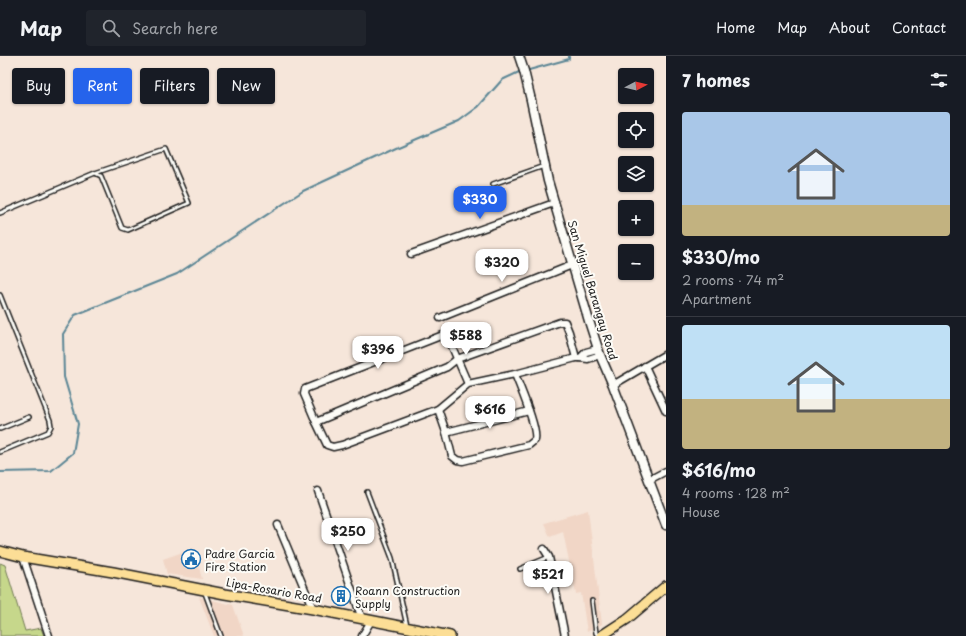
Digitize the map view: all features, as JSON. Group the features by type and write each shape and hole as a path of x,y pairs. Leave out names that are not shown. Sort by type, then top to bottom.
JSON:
{"main road":[{"name":"Lipa-Rosario Road","path":"0,552 313,609 450,636"},
{"path":"601,636 627,619 666,586"}],"street":[{"name":"San Miguel Barangay Road","path":"519,56 531,100 554,203 599,352 666,525"},
{"path":"411,254 554,203"},
{"path":"440,318 572,265"},
{"path":"316,422 447,367 457,359 560,322 565,322 578,358"},
{"path":"468,384 447,335 443,335 305,389 304,394 327,445 333,447 438,409 468,384 578,358 588,359 599,352"},
{"path":"613,385 666,354"},
{"path":"645,366 666,410"},
{"path":"438,409 452,456 456,460 463,460 529,445 535,440 536,435 515,374"},
{"path":"446,432 529,411"},
{"path":"649,480 666,471"},
{"path":"318,491 367,620 362,636"},
{"path":"278,524 313,609"},
{"path":"544,549 549,557 565,636"},
{"path":"23,557 48,636"}],"lane":[{"path":"0,213 95,173 166,149 188,203 128,230 122,228 100,176 95,173"},
{"path":"493,184 545,166"},
{"path":"0,295 52,426 48,432 0,452"},
{"path":"0,429 30,417"},
{"path":"367,492 392,558 407,628"},
{"path":"520,570 549,557"},
{"path":"204,589 221,636"},
{"path":"592,600 596,633 598,636"}],"shaded area":[{"path":"588,510 602,624 587,632 581,593 576,594 563,532 550,537 544,523"},
{"path":"194,548 202,579 167,574 163,559"},
{"path":"199,597 233,605 244,636 214,636"}],"green space":[{"path":"0,563 5,565 25,631 41,628 44,636 0,636"}],"waterway":[{"path":"529,70 569,59 569,56"},
{"path":"0,472 51,471 73,453 78,424 64,377 63,334 75,315 177,274 303,191 459,121 478,107 502,80 519,72"}],"place":[{"name":"Padre Garcia Fire Station","path":"191,559"},
{"name":"Roann Construction Supply","path":"341,596"}]}
